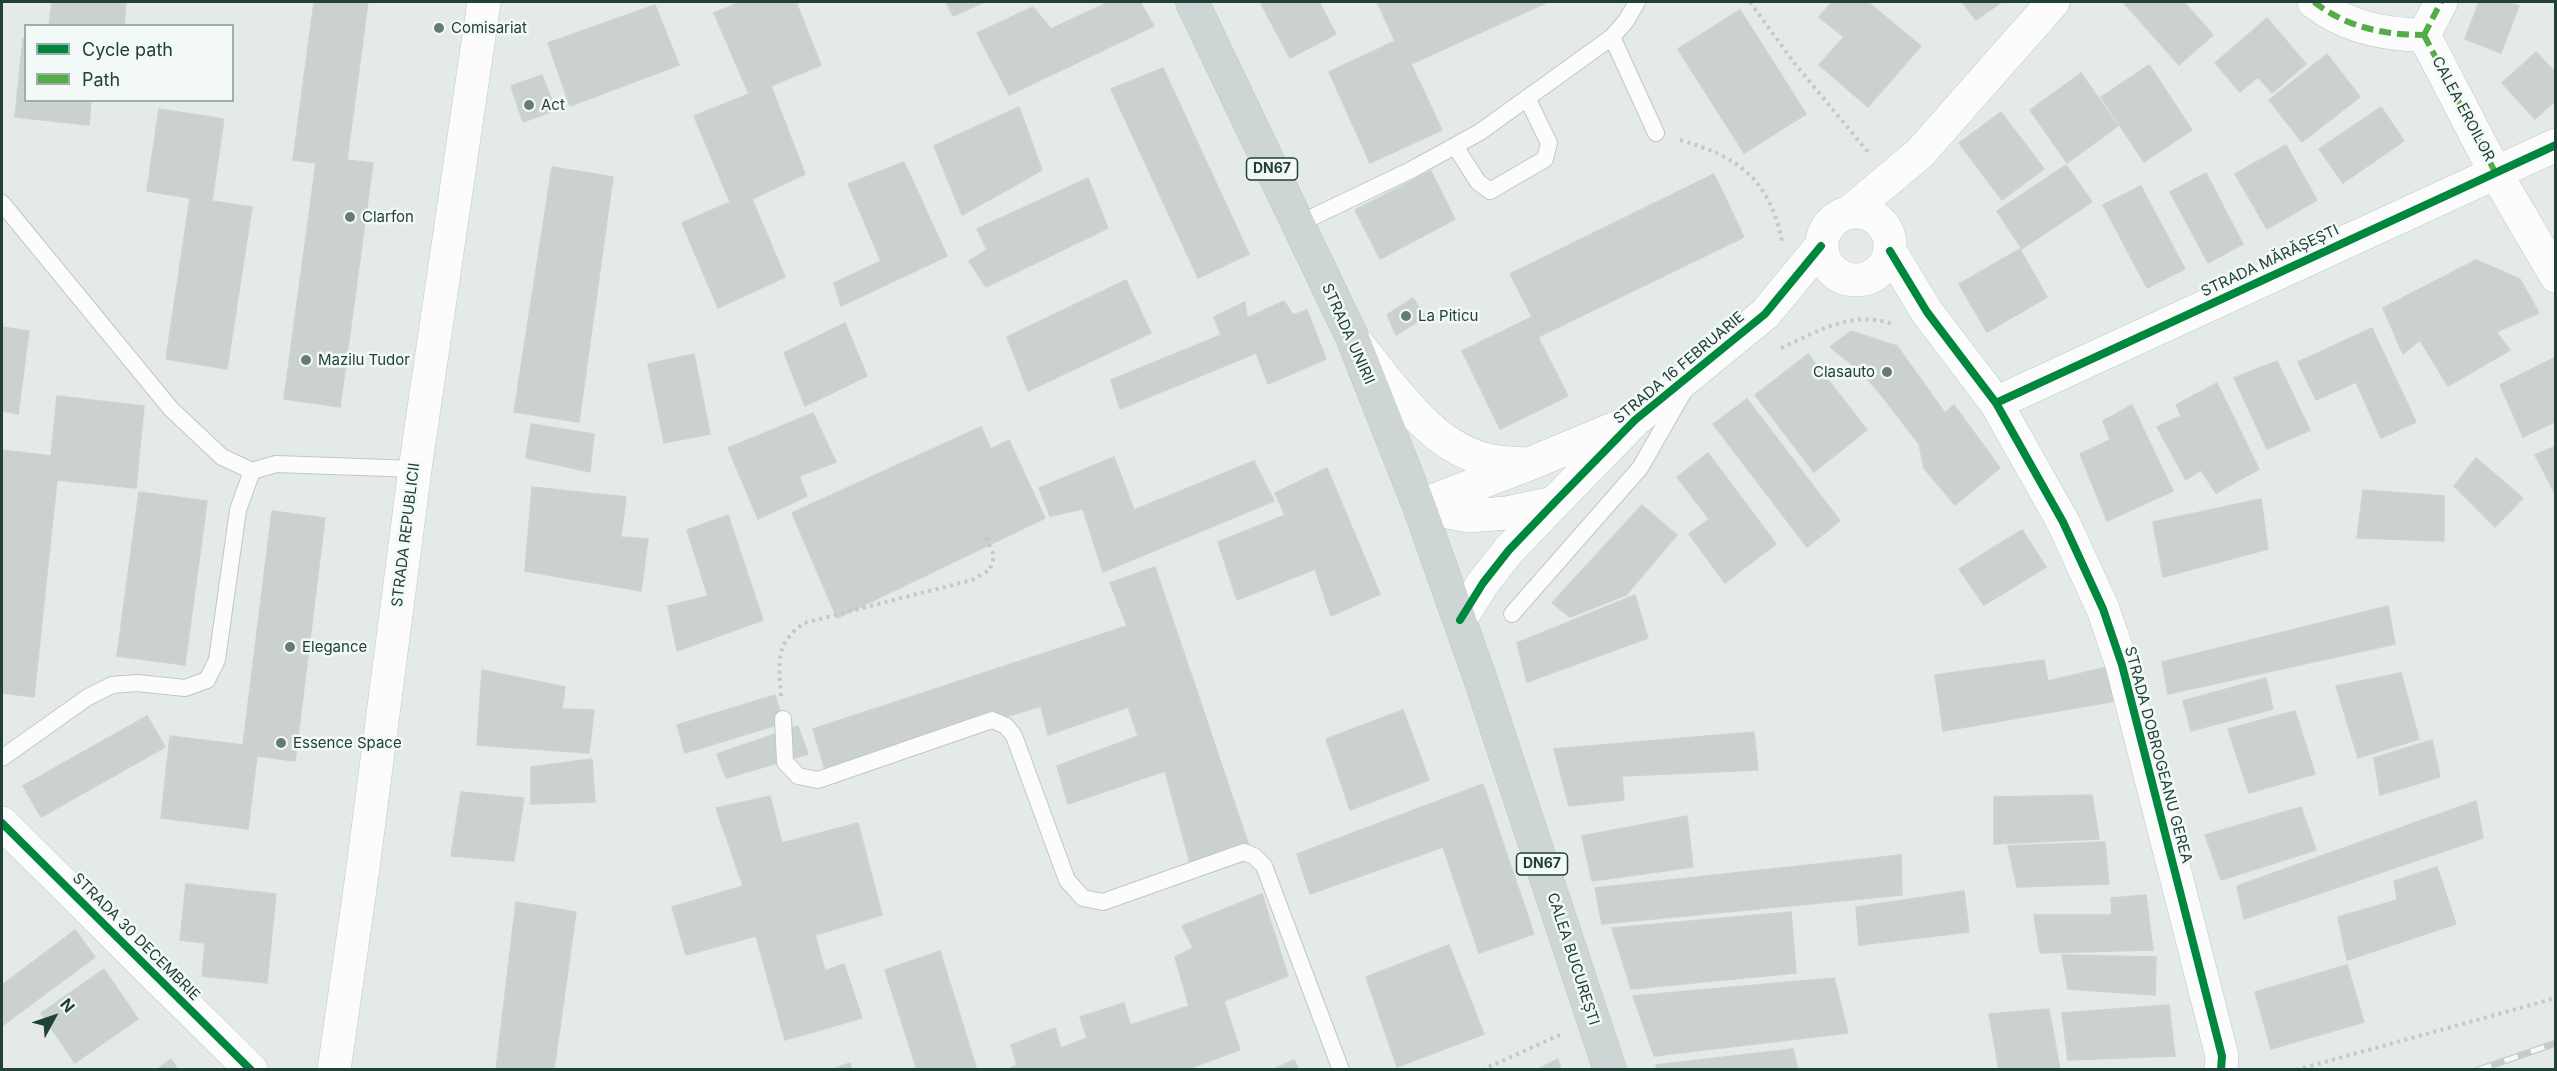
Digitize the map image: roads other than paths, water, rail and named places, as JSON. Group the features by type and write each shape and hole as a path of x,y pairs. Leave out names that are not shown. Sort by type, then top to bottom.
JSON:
{"main road":[{"name":"STRADA UNIRII","path":"1192,2 1352,337 1419,506 1480,678"},
{"name":"CALEA BUCUREȘTI","path":"1480,678 1610,1070"}],"street":[{"name":"STRADA REPUBLICII","path":"334,1070 415,469 484,2"},
{"path":"1851,212 1920,153 2053,2"},
{"path":"2314,2 2329,14 2356,26 2399,35 2424,35 2441,2"},
{"name":"CALEA EROILOR","path":"2424,35 2495,172 2556,276"},
{"name":"STRADA MĂRĂȘEȘTI","path":"1996,403 2556,145"},
{"path":"1874,259 1920,153"},
{"path":"1851,212 1872,215 1874,259 1828,266 1821,246 1823,233 1840,215 1851,212"},
{"name":"STRADA 16 FEBRUARIE","path":"1460,620 1483,583 1509,550 1554,503 1635,420 1765,314 1821,246"},
{"name":"STRADA DOBROGEANU GEREA","path":"1874,259 1927,312 1996,403 2063,522 2103,609 2118,654 2222,1056 2221,1070"},
{"name":"STRADA 16 FEBRUARIE","path":"1765,314 1874,259"},
{"name":"STRADA 16 FEBRUARIE","path":"1352,337 1406,403 1447,440 1491,461 1530,464"},
{"name":"STRADA 16 FEBRUARIE","path":"1419,506 1530,464 1635,420"},
{"path":"1419,506 1469,516 1507,513 1554,503"},
{"name":"STRADA 30 DECEMBRIE","path":"2,823 251,1070"}],"lane":[{"path":"1298,224 1411,170 1455,146 1612,37 1626,21 1637,2"},
{"path":"1612,37 1656,133"},
{"path":"1455,146 1478,182 1490,190 1545,159 1549,143 1527,98"},
{"path":"2,203 171,409 222,458 252,471 276,464 415,469"},
{"path":"1512,614 1640,468 1694,374"},
{"path":"2,758 88,697 112,685 137,683 185,688 207,680 217,660 238,510 252,471"},
{"path":"783,719 785,762 798,776 818,780 992,720 1006,726 1014,736 1067,880 1083,898 1102,902 1244,852 1254,856 1264,866 1341,1070"}],"railway":[{"path":"2478,1070 2556,1043"}],"place":[{"name":"Comisariat","path":"439,28"},
{"name":"Act","path":"529,105"},
{"name":"Clarfon","path":"350,217"},
{"name":"La Piticu","path":"1406,316"},
{"name":"Mazilu Tudor","path":"306,360"},
{"name":"Clasauto","path":"1887,372"},
{"name":"Elegance","path":"290,647"},
{"name":"Essence Space","path":"281,743"}]}
